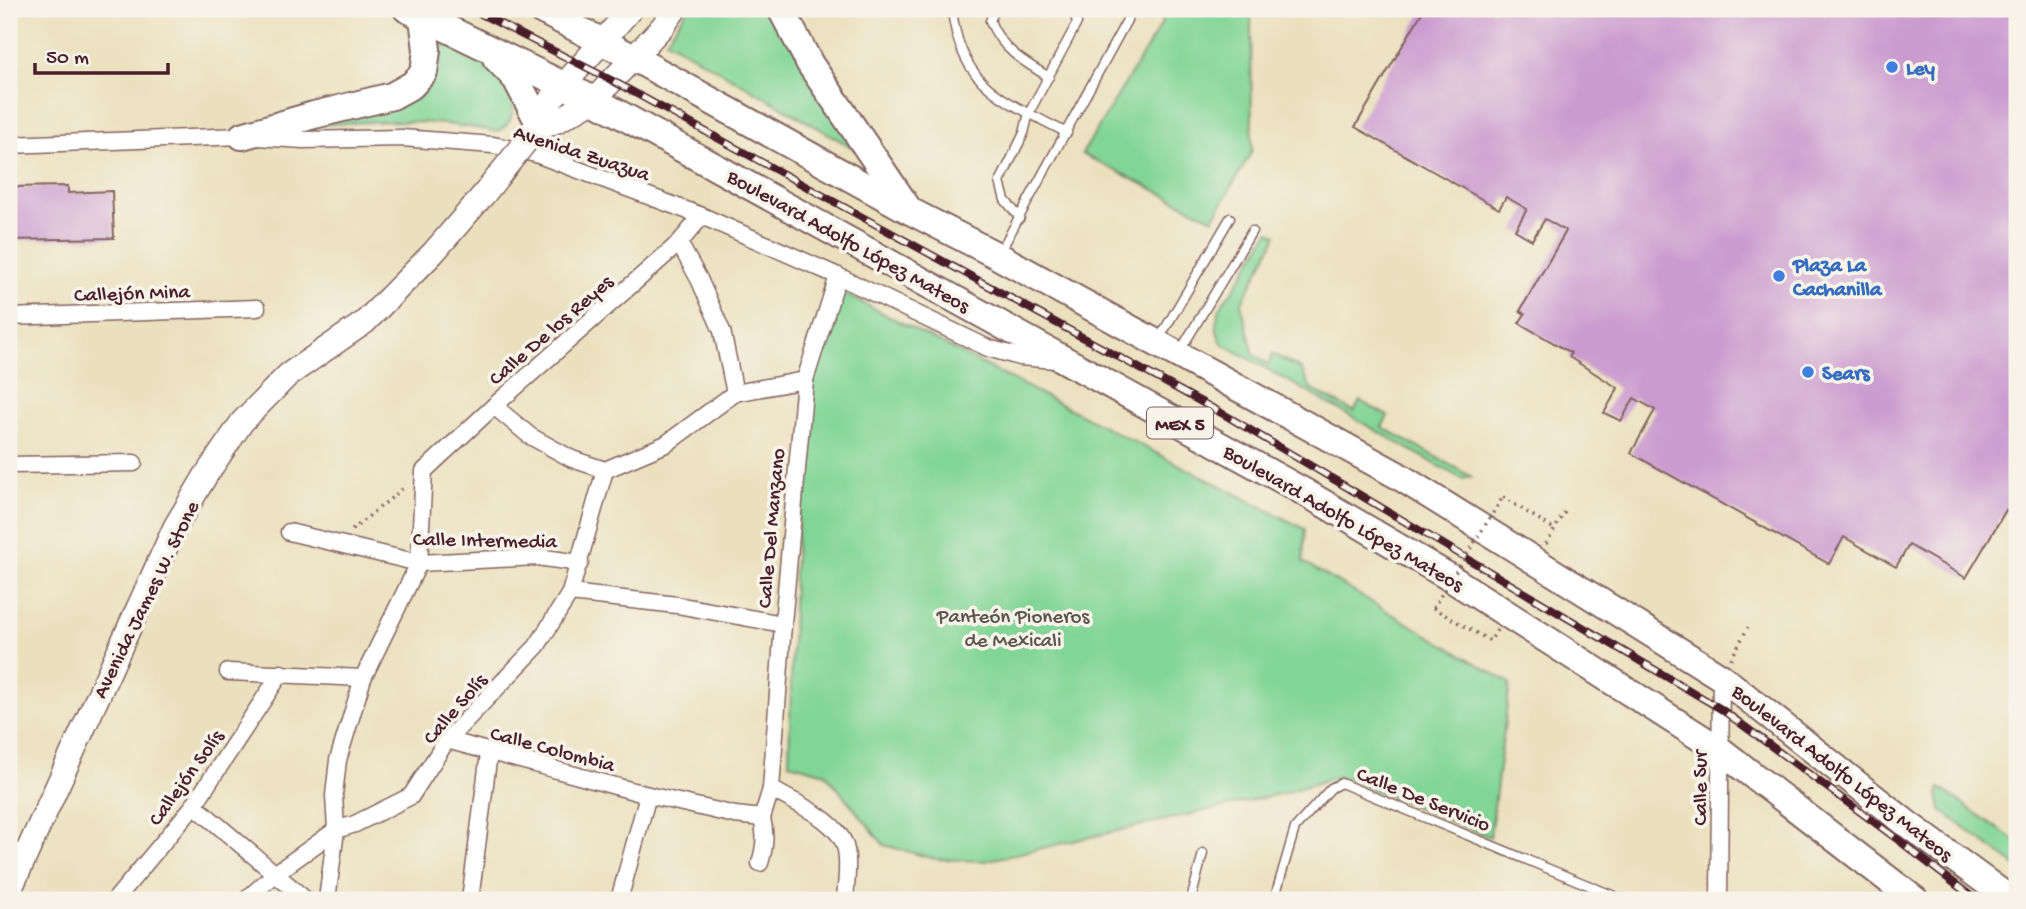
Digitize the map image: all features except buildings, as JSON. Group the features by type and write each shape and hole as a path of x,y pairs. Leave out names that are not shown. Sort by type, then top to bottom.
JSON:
{"main road":[{"name":"Boulevard Adolfo López Mateos","path":"539,9 1168,348 1397,475 1721,677 1906,823 2011,900"},
{"name":"Avenida James W. Stone","path":"9,892 175,527 228,443 243,422 288,375 365,322 433,253 485,193 534,129 547,104 631,9"},
{"name":"Avenida James W. Stone","path":"534,129 559,120 594,100 663,26 675,9"},
{"path":"781,9 810,64 910,211"},
{"name":"Boulevard Adolfo López Mateos","path":"415,13 594,100 1306,493 1449,577 1720,750 1915,900"},
{"path":"242,136 392,96 412,85 424,72 427,50 415,13"},
{"path":"488,49 516,79 534,129"}],"street":[{"name":"Avenida Zuazua","path":"9,145 242,136 303,141 402,138 494,145 536,154 702,216 838,276 988,348 1020,357 1067,361"},
{"name":"Calle De los Reyes","path":"424,471 679,243 702,216"},
{"path":"679,243 699,279 722,331 735,393"},
{"name":"Calle Del Manzano","path":"771,789 805,380 838,276"},
{"name":"Callejón Mina","path":"9,317 257,308"},
{"path":"495,406 530,436 572,459 605,470 666,444 735,393 805,380"},
{"path":"9,465 134,463"},
{"name":"Calle Solís","path":"246,900 276,873 336,830 355,824 411,796 447,740 537,646 570,593 605,470"},
{"path":"327,900 336,830 334,795 338,760 363,678 419,564 424,471"},
{"name":"Calle Intermedia","path":"289,532 419,564 537,557 580,564"},
{"path":"570,593 677,606 783,624"},
{"path":"229,672 363,678"},
{"name":"Callejón Solís","path":"115,900 194,805 281,673"},
{"name":"Calle Sur","path":"1719,900 1721,677"},
{"name":"Calle Colombia","path":"447,740 648,795 735,815 762,818"},
{"path":"470,900 489,752"},
{"path":"760,863 765,848 762,818 771,789 832,825 842,835 848,860 845,900"},
{"path":"619,900 648,795"},
{"path":"194,805 306,900"}],"lane":[{"path":"951,9 954,30 969,67 987,90 1067,133"},
{"path":"995,9 990,21 1004,45 1017,58 1049,77"},
{"path":"1020,218 1005,200 1000,183 1024,133 1029,113 1077,23 1073,9"},
{"path":"998,256 1067,133 1127,20 1130,9"},
{"path":"1168,348 1230,218"},
{"path":"1168,348 1252,231"},
{"name":"Calle De Servicio","path":"1274,900 1295,828 1331,788 1340,783 1623,900"},
{"path":"1191,900 1203,853"}],"path":[{"path":"337,542 424,471"},
{"path":"1490,641 1433,608 1503,497 1554,529"},
{"path":"1536,561 1566,510"},
{"path":"1721,677 1748,627"}],"green space":[{"path":"688,9 772,9 858,151 666,40"},
{"path":"1162,9 1251,9 1252,151 1213,219 1082,154 1162,23"},
{"path":"435,41 487,66 508,86 513,98 513,111 503,128 497,132 447,124 398,121 298,128 385,108"},
{"path":"1269,231 1277,235 1241,304 1254,355 1269,364 1273,354 1301,369 1311,389 1354,412 1360,401 1388,416 1382,427 1472,477 1462,479 1223,344 1217,330 1217,316"},
{"name":"Panteón Pioneros de Mexicali","path":"847,295 1305,529 1303,562 1510,683 1490,837 1336,777 1284,793 985,861 935,859 884,845 825,773 789,763 794,571 810,382 837,296"},
{"path":"1940,788 2017,842 2017,867 1941,810 1938,794"}],"railway":[{"path":"471,9 613,81 1225,415 1721,709 1976,900"}],"place":[{"name":"Ley","path":"1892,67"},
{"name":"Plaza La Cachanilla","path":"1779,276"},
{"name":"Sears","path":"1808,372"}]}
